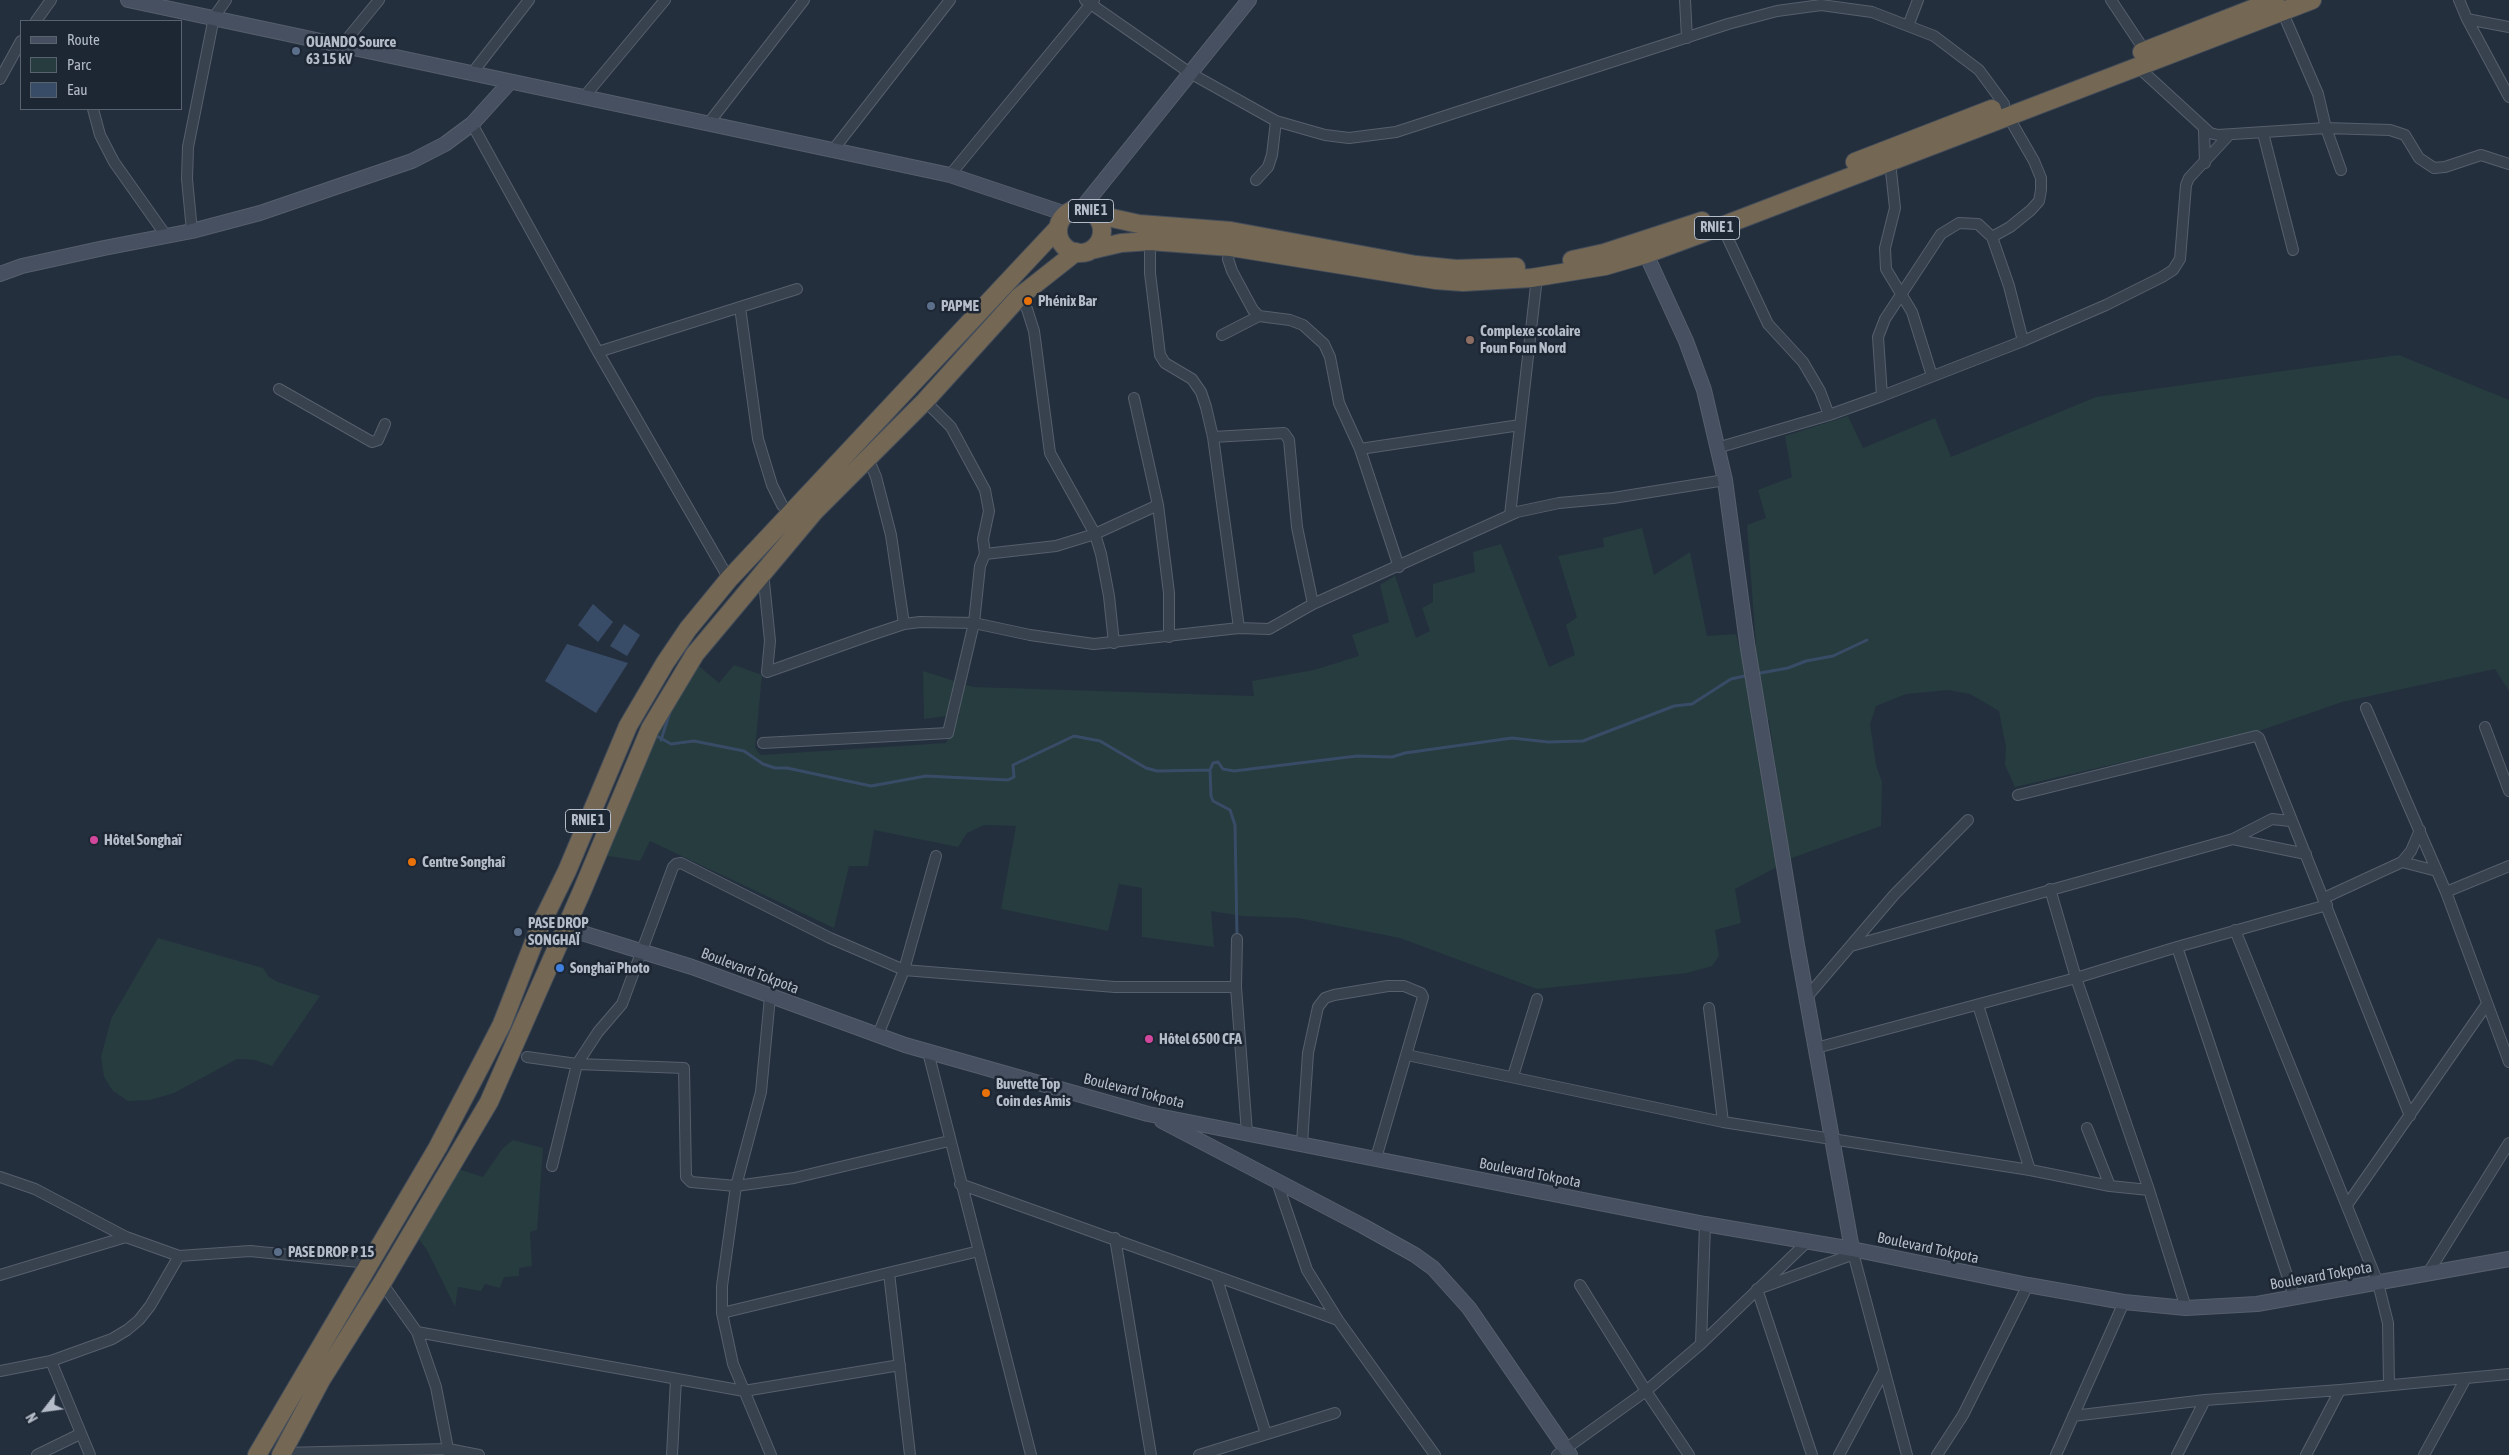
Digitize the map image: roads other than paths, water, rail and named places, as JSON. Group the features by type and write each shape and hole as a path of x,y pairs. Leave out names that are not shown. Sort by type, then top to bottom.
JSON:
{"highway":[{"name":"RNIE 1","path":"1075,216 1139,224 1231,231 1416,265 1456,269 1530,267 1604,254 1661,235 2006,110 2278,6 2312,0"},
{"name":"RNIE 1","path":"1075,216 1058,235 1064,246 1084,251 1121,242 1150,242 1231,247 1436,280 1464,282 1536,277 1604,266 1646,254 1890,162 2006,110"},
{"name":"RNIE 1","path":"281,1454 321,1380 382,1283 489,1102 566,928 654,721 695,654 814,512 925,401 1019,297 1101,240 1102,232 1099,219 1075,216"},
{"name":"RNIE 1","path":"256,1455 438,1147 502,1024 541,924 567,871 628,726 683,635 729,579 789,512 1075,216"}],"street":[{"path":"37,20 52,0"},
{"path":"128,0 343,44 473,72 510,82 950,175 1075,216 1249,0"},
{"path":"192,231 188,179 188,147 214,17 226,0"},
{"path":"343,44 379,0"},
{"path":"473,72 529,0"},
{"path":"584,97 665,0"},
{"path":"708,124 804,0"},
{"path":"833,150 950,0"},
{"path":"1685,0 1687,38"},
{"path":"1908,26 1918,0"},
{"path":"2111,0 2150,76 2204,130 2218,135 2326,128 2398,132 2405,135 2419,158 2434,168 2445,167 2481,155 2509,164"},
{"path":"2459,0 2467,19 2509,97"},
{"path":"950,175 1090,1 1190,73 1276,121 1325,134 1349,138 1396,132 1687,38 1777,11 1821,5 1872,12 1934,36 1978,70 2006,110 2034,161 2041,178 2039,201 2010,227 1992,237"},
{"path":"2278,6 2318,94 2326,128 2341,170"},
{"path":"2467,19 2509,27"},
{"path":"0,78 20,43"},
{"path":"0,274 22,266 167,237 260,213 412,161 445,144 472,124 510,82"},
{"path":"93,110 100,135 114,162 167,237"},
{"path":"1256,180 1268,167 1272,155 1276,121"},
{"path":"472,124 598,352 729,579"},
{"path":"2204,130 2205,163"},
{"path":"2263,133 2293,250"},
{"path":"1717,448 1830,416 2023,341 2106,305 2173,270 2180,259 2186,185 2189,178 2229,135"},
{"path":"1890,162 1895,208 1885,248 1886,269 1891,280 1902,294 1920,331 1932,376"},
{"path":"1882,396 1878,337 1885,319 1941,234 1959,223 1969,222 1978,224 1992,237 2009,286 2023,341"},
{"path":"1722,226 1768,324 1804,362 1820,391 1830,416"},
{"path":"1150,242 1150,273 1160,355 1165,362 1192,379 1201,392 1213,436 1239,628"},
{"path":"1231,247 1228,260 1232,271 1253,310 1259,316"},
{"path":"1646,254 1686,341 1704,390 1725,480 1747,643 1806,998 1853,1252 1908,1455"},
{"path":"1510,515 1536,277"},
{"path":"598,352 797,289"},
{"path":"1019,297 1027,308 1034,331 1046,437 1050,453 1095,534 1102,554 1110,596 1114,643"},
{"path":"740,307 758,439 772,485 782,505 789,512"},
{"path":"1222,335 1259,316 1290,320 1303,326 1324,344 1330,357 1339,403 1360,449 1399,567"},
{"path":"280,389 372,442 378,440 385,424"},
{"path":"1134,398 1158,505 1169,593 1169,637"},
{"path":"763,743 948,733 974,623 980,566 985,554 983,539 990,511 985,490 951,428 925,401"},
{"path":"1360,449 1520,425"},
{"path":"1213,436 1284,433 1289,440 1297,527 1312,604"},
{"path":"868,458 876,477 891,535 904,624"},
{"path":"763,571 770,641 767,672 904,624 974,623 1062,640 1094,644 1239,628 1269,629 1312,604 1399,567 1510,515 1559,503 1612,498 1725,480"},
{"path":"985,554 1038,550 1095,534 1158,505"},
{"path":"2366,708 2446,892 2509,1062"},
{"path":"2485,727 2509,791"},
{"path":"2018,795 2256,736 2262,742 2290,821 2306,854 2410,1116"},
{"path":"1806,998 1894,896 1968,820"},
{"path":"1851,946 2233,839 2272,820 2290,821"},
{"path":"1816,1048 2076,978 2325,901 2402,862 2411,851 2420,830"},
{"path":"2233,839 2306,854"},
{"path":"878,1035 904,970 936,856"},
{"path":"2402,862 2437,871"},
{"path":"552,1166 577,1064 594,1038 622,1004 673,867 681,863 830,938 904,970 1115,987 1236,987"},
{"path":"2446,892 2509,866"},
{"path":"2050,889 2076,978 2149,1190 2186,1308"},
{"name":"Boulevard Tokpota","path":"566,928 641,950 928,1052 1148,1114 1704,1224 2124,1302 2186,1308 2240,1306 2295,1299 2428,1273 2509,1260"},
{"path":"2235,930 2378,1283 2388,1322 2389,1385"},
{"path":"1237,939 1236,987 1247,1133"},
{"path":"2177,947 2295,1299"},
{"path":"1302,1143 1308,1053 1318,1008 1325,998 1388,986 1404,986 1421,993 1423,997 1376,1158"},
{"path":"770,997 761,1092 736,1186 724,1261 722,1313 733,1364 772,1455"},
{"path":"1513,1076 1537,999"},
{"path":"2347,1205 2487,1004"},
{"path":"1978,1005 2030,1170"},
{"path":"1709,1008 1723,1122"},
{"path":"928,1052 949,1141 1031,1455"},
{"path":"1407,1055 1723,1122 2030,1170 2110,1186 2149,1190"},
{"path":"527,1058 577,1064 684,1068 686,1177 691,1182 736,1186 794,1178 949,1141"},
{"path":"1148,1114 1363,1226 1415,1255 1433,1268 1469,1308 1564,1453 1646,1391 1701,1344 1807,1242"},
{"path":"2086,1128 2110,1186"},
{"path":"2428,1273 2509,1143"},
{"path":"0,1178 35,1190 126,1237 180,1256 250,1251 369,1263"},
{"path":"1277,1182 1307,1270 1338,1320 1435,1455"},
{"path":"960,1184 1115,1238 1338,1320"},
{"path":"1701,1344 1704,1224"},
{"path":"0,1275 126,1237"},
{"path":"1115,1238 1151,1455"},
{"path":"722,1313 979,1251"},
{"path":"1757,1290 1853,1252"},
{"path":"0,1371 51,1361 112,1339 139,1320 150,1306 180,1256"},
{"path":"889,1274 910,1455"},
{"path":"1216,1276 1266,1434"},
{"path":"382,1283 416,1332 436,1387 449,1452"},
{"path":"1580,1285 1646,1391 1689,1455"},
{"path":"1937,1455 1963,1415 2028,1285"},
{"path":"1757,1290 1812,1455"},
{"path":"2056,1455 2124,1302"},
{"path":"416,1332 744,1391 900,1365"},
{"path":"51,1361 90,1455"},
{"path":"1839,1455 1884,1371"},
{"path":"2073,1416 2205,1400 2340,1390 2509,1374"},
{"path":"2424,1455 2466,1378"},
{"path":"672,1455 676,1379"},
{"path":"2306,1455 2340,1390"},
{"path":"2177,1455 2205,1400"},
{"path":"1199,1455 1335,1413"},
{"path":"37,1455 80,1434"},
{"path":"281,1454 449,1452 479,1455"}],"water":[{"path":"593,604 613,622 598,642 578,625"},
{"path":"624,624 640,635 627,656 610,646"},
{"path":"567,644 628,663 596,713 545,681"}],"waterway":[{"path":"1755,674 1788,668 1806,661 1833,656 1867,640"},
{"path":"1237,936 1235,825 1230,810 1213,801 1211,796 1210,770 1213,763 1218,762 1223,769 1234,771 1357,756 1392,757 1405,753 1512,738 1548,742 1583,741 1674,706 1692,704 1731,679 1749,675"},
{"path":"661,740 670,712"},
{"path":"655,735 671,744 694,741 744,751 763,764 775,768 787,768 871,786 926,776 1008,780 1014,777 1013,765 1074,736 1100,741 1146,768 1157,771 1210,770"}],"place":[{"name":"OUANDO Source 63 15 kV","path":"296,51"},
{"name":"Phénix Bar","path":"1028,301"},
{"name":"PAPME","path":"931,306"},
{"name":"Complexe scolaire Foun Foun Nord","path":"1470,340"},
{"name":"Hôtel Songhaï","path":"94,840"},
{"name":"Centre Songhaî","path":"412,862"},
{"name":"PASE DROP SONGHAÏ","path":"518,932"},
{"name":"Songhaï Photo","path":"560,968"},
{"name":"Hôtel 6500 CFA","path":"1149,1039"},
{"name":"Buvette Top Coin des Amis","path":"986,1093"},
{"name":"PASE DROP P 15","path":"278,1252"}]}
